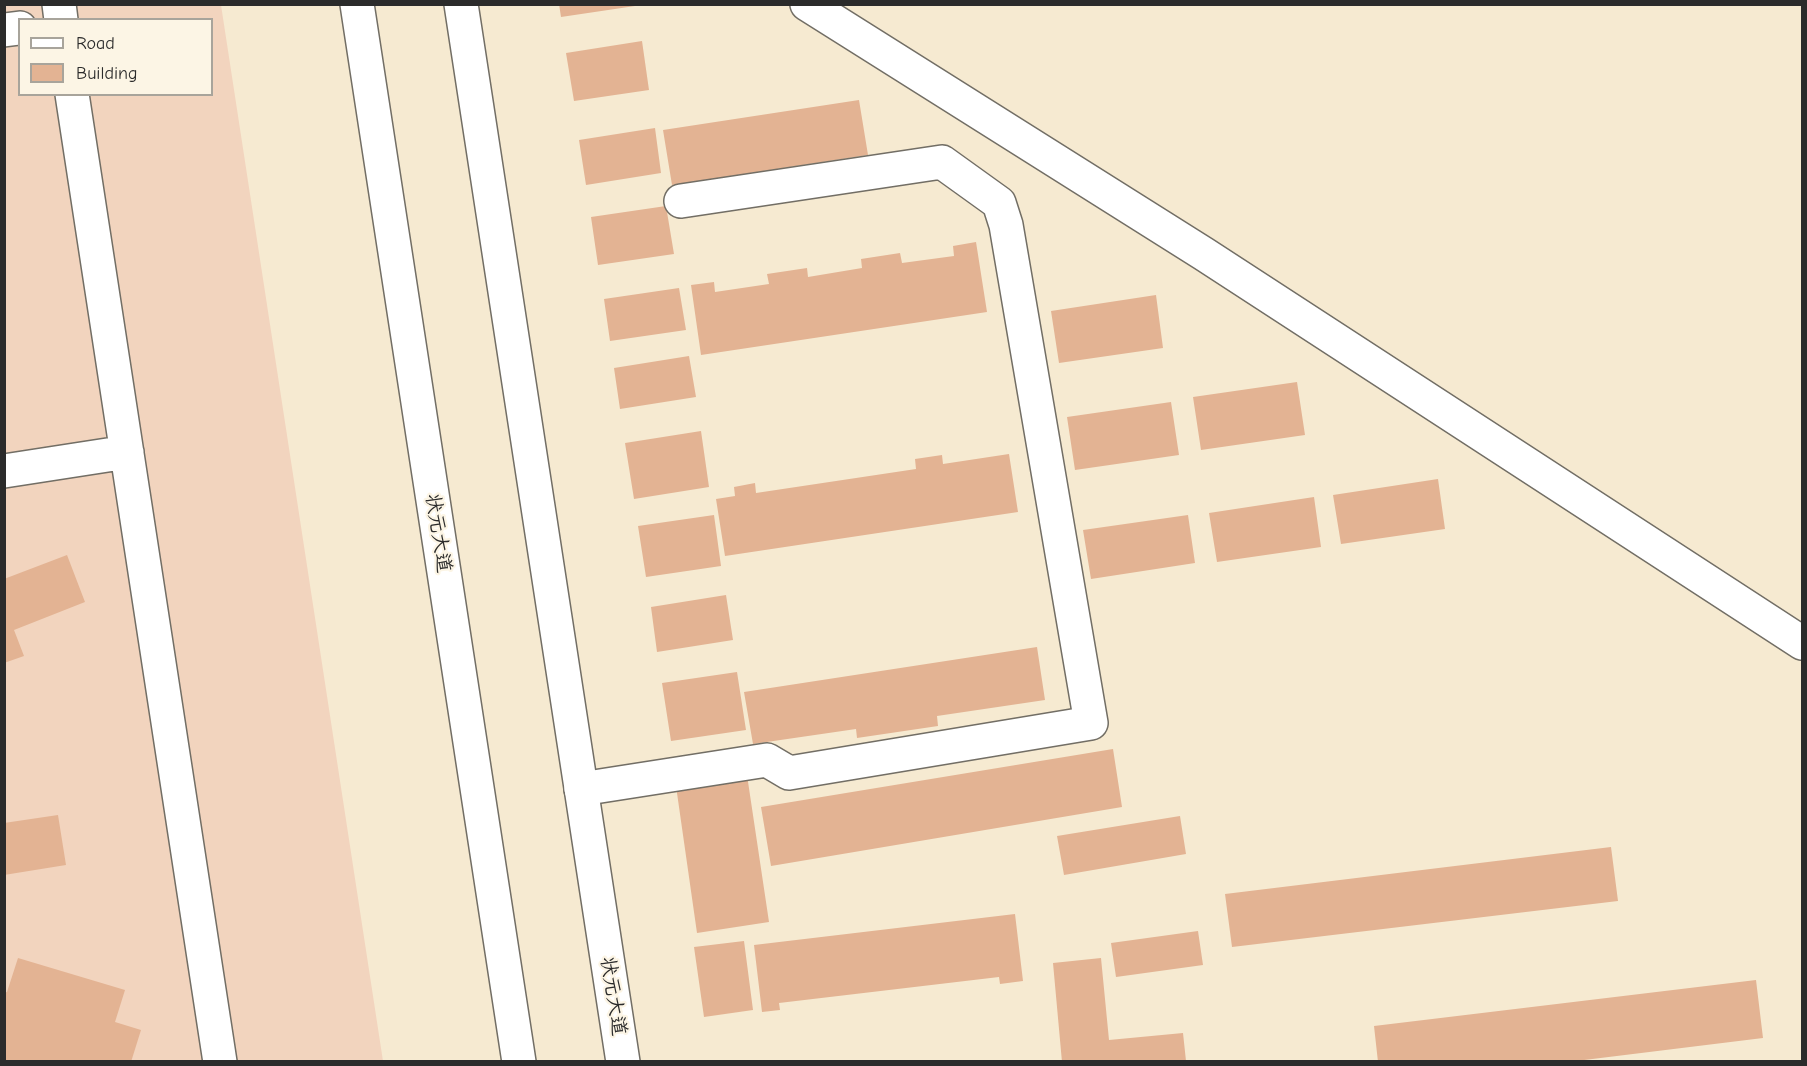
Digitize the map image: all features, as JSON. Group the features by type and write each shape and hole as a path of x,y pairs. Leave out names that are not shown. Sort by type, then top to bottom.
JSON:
{"main road":[{"name":"状元大道","path":"357,4 519,1062"},
{"name":"状元大道","path":"461,4 623,1062"},
{"path":"807,4 1204,254 1803,643"},
{"path":"72,96 220,1062"},
{"path":"581,789 767,760 789,773 1091,723 1006,225 999,203 942,162 681,201"},
{"path":"4,471 127,452"}],"shaded area":[{"path":"5,5 221,5 383,1061 5,1062"}],"building":[{"path":"559,4 635,4 635,6 561,17"},
{"path":"642,41 649,90 574,101 566,53"},
{"path":"859,100 868,155 672,185 663,130"},
{"path":"655,128 661,173 586,185 579,140"},
{"path":"666,206 674,254 598,265 591,217"},
{"path":"976,242 987,312 701,355 691,285 714,282 715,292 769,284 767,274 807,268 808,277 862,268 861,259 900,253 902,263 954,256 953,246"},
{"path":"679,288 686,330 610,341 604,299"},
{"path":"1156,295 1163,348 1059,363 1051,311"},
{"path":"689,356 696,397 620,409 614,368"},
{"path":"1297,382 1305,435 1201,450 1193,397"},
{"path":"1171,402 1179,455 1075,470 1067,417"},
{"path":"701,431 709,487 634,499 625,443"},
{"path":"1009,454 1018,512 725,556 716,499 735,496 734,487 755,483 756,493 916,469 915,459 942,455 943,464"},
{"path":"1438,479 1445,529 1341,544 1333,495"},
{"path":"1314,497 1321,547 1217,562 1209,513"},
{"path":"714,515 721,566 646,577 638,526"},
{"path":"1188,515 1195,563 1091,579 1083,530"},
{"path":"67,555 85,602 14,630 24,656 4,663 4,579"},
{"path":"726,595 733,640 657,652 651,607"},
{"path":"1037,647 1045,700 937,716 938,726 857,738 856,729 753,744 744,692"},
{"path":"737,672 746,730 671,741 662,683"},
{"path":"1113,749 1122,807 771,866 761,807"},
{"path":"747,775 769,922 697,933 676,786"},
{"path":"58,815 66,865 4,875 4,823"},
{"path":"1180,816 1186,854 1064,875 1057,836"},
{"path":"1611,847 1618,901 1232,947 1225,894"},
{"path":"1015,914 1023,981 1000,984 999,977 779,1003 780,1010 762,1012 754,945"},
{"path":"1198,931 1203,965 1116,977 1111,943"},
{"path":"744,941 753,1010 704,1017 694,947"},
{"path":"18,958 125,990 115,1022 141,1030 131,1062 4,1062 4,993 7,992"},
{"path":"1101,958 1109,1040 1183,1033 1186,1061 1062,1062 1053,963"},
{"path":"1756,980 1763,1038 1568,1062 1378,1062 1374,1026"}]}
